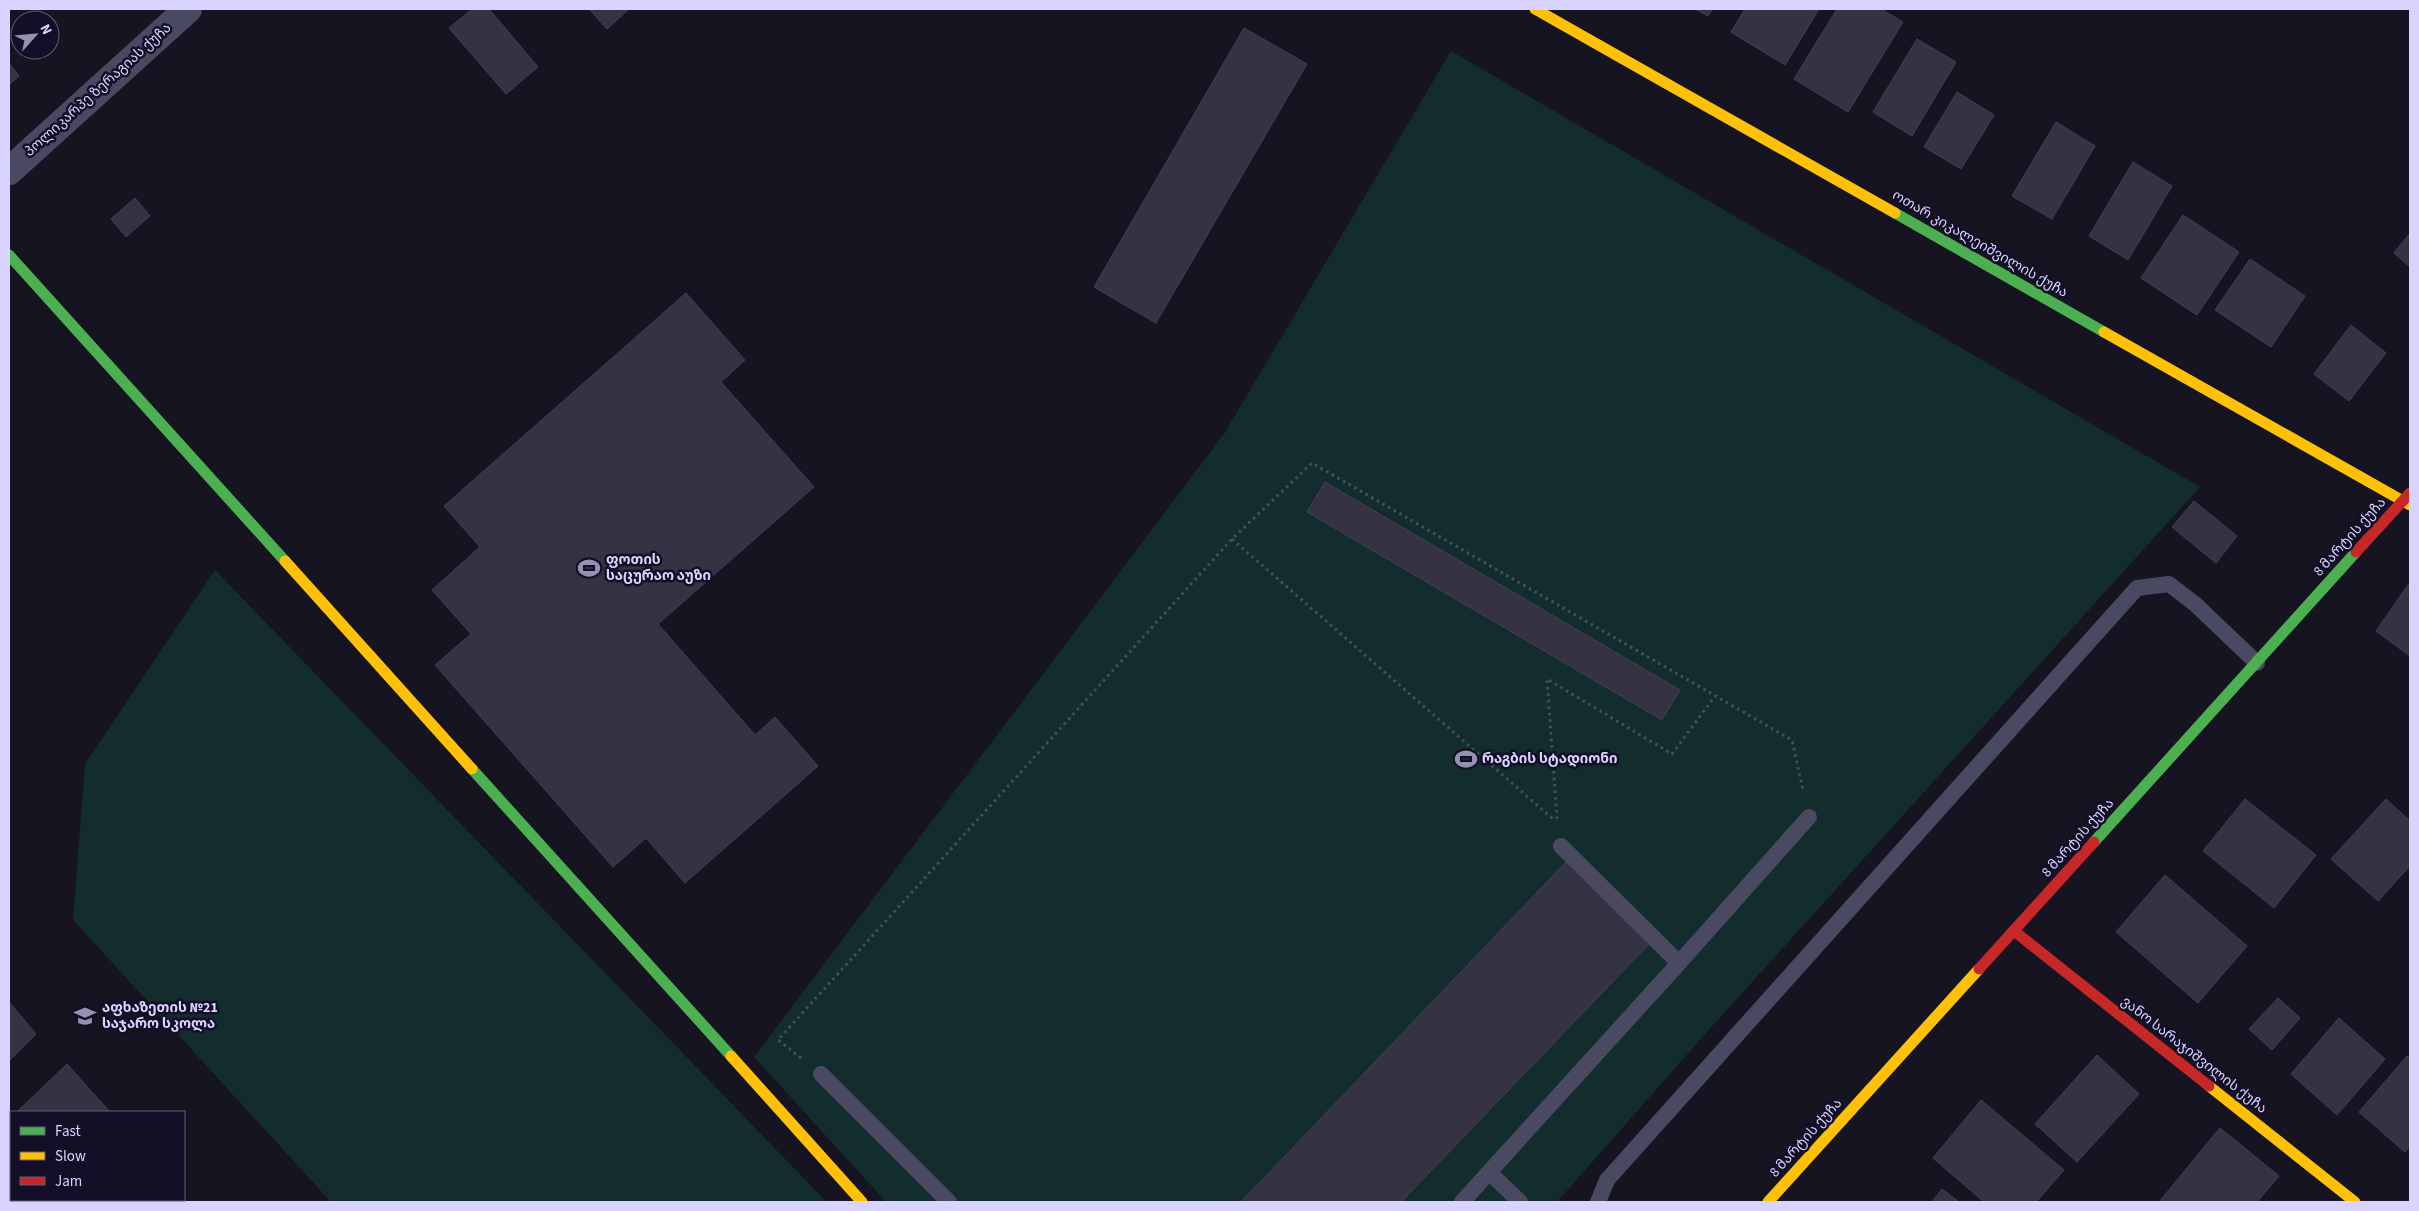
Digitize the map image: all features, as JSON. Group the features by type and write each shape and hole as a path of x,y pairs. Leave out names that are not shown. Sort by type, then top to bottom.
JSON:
{"main road":[{"name":"ოთარ კიკალეიშვილის ქუჩა","path":"1535,9 2408,500"},
{"path":"9,255 862,1202"},
{"name":"8 მარტის ქუჩა","path":"1768,1202 2257,663 2408,500"},
{"name":"ვანო სარაჯიშვილის ქუჩა","path":"2014,931 2355,1202"}],"street":[{"name":"პოლიკარპე ზერაგიას ქუჩა","path":"9,171 188,9"}],"lane":[{"path":"1598,1202 1607,1180 2137,588 2169,584 2196,604 2257,663"},
{"path":"1464,1202 1809,817"},
{"path":"1561,846 1679,963"},
{"path":"821,1074 949,1202"},
{"path":"1489,1172 1520,1202"}],"path":[{"path":"821,1074 778,1040 1232,539 1312,462 1792,740 1809,817"},
{"path":"1232,539 1557,822 1548,679 1672,754 1714,696"}],"green space":[{"name":"რაგბის სტადიონი","path":"1451,51 2200,487 1707,1032 1557,1202 886,1202 754,1057 1224,434"},
{"path":"215,570 827,1202 331,1202 73,920 85,764"}],"building":[{"path":"472,9 489,9 538,67 506,94 449,28"},
{"path":"589,9 629,9 607,29"},
{"path":"1695,9 1713,9 1708,16"},
{"path":"1745,9 1819,9 1785,65 1731,32"},
{"path":"1837,9 1881,9 1903,22 1848,112 1794,79"},
{"path":"1244,28 1307,64 1156,323 1094,287"},
{"path":"1917,39 1956,62 1912,136 1873,112"},
{"path":"9,63 19,76 9,85"},
{"path":"1957,92 1994,115 1961,169 1924,147"},
{"path":"2056,122 2095,146 2052,219 2012,196"},
{"path":"2133,162 2172,186 2128,260 2089,236"},
{"path":"135,198 150,216 126,237 111,219"},
{"path":"2183,215 2239,252 2197,315 2141,278"},
{"path":"2410,233 2410,267 2394,253"},
{"path":"2250,259 2305,296 2271,347 2215,310"},
{"name":"ფოთის საცურაო აუზი","path":"686,293 745,360 721,382 814,487 658,624 755,735 775,717 818,766 685,883 646,838 613,867 435,665 471,634 432,590 480,547 444,506"},
{"path":"2351,325 2386,353 2349,401 2314,374"},
{"path":"1325,482 1680,690 1662,720 1307,512"},
{"path":"2194,501 2237,536 2216,563 2172,527"},
{"path":"2410,582 2410,656 2376,631"},
{"path":"2245,799 2316,855 2274,908 2203,851"},
{"path":"2386,799 2410,821 2410,866 2378,901 2331,859"},
{"path":"1567,861 1651,942 1401,1202 1241,1202"},
{"path":"2165,875 2247,946 2198,1003 2116,932"},
{"path":"2278,998 2300,1018 2272,1050 2249,1029"},
{"path":"9,1002 36,1034 9,1061"},
{"path":"2339,1018 2385,1059 2337,1115 2291,1074"},
{"path":"2097,1055 2139,1094 2077,1162 2035,1124"},
{"path":"2407,1056 2410,1059 2410,1146 2405,1152 2359,1112"},
{"path":"67,1064 109,1111 18,1111"},
{"path":"1981,1100 2064,1170 2036,1202 1984,1202 1933,1158"},
{"path":"9,1110 10,1201 140,1201 139,1202 9,1202"},
{"path":"2220,1128 2279,1176 2257,1202 2159,1202"},
{"path":"1942,1189 1959,1202 1932,1202"}],"traffic: fast":[{"path":"1895,213 2104,332"},
{"path":"9,255 285,561"},
{"path":"2094,842 2356,552"},
{"path":"472,769 731,1056"}],"traffic: slow":[{"path":"1535,9 1895,213"},
{"path":"2104,332 2410,505"},
{"path":"285,561 472,769"},
{"path":"1768,1202 1979,969"},
{"path":"731,1056 862,1202"},
{"path":"2209,1086 2355,1202"}],"traffic: jam":[{"path":"2356,552 2410,493"},
{"path":"1979,969 2094,842"},
{"path":"2014,931 2209,1086"}],"place":[{"name":"ფოთის საცურაო აუზი","path":"589,568"},
{"name":"რაგბის სტადიონი","path":"1466,759"},
{"name":"აფხაზეთის №21 საჯარო სკოლა","path":"85,1016"}]}
